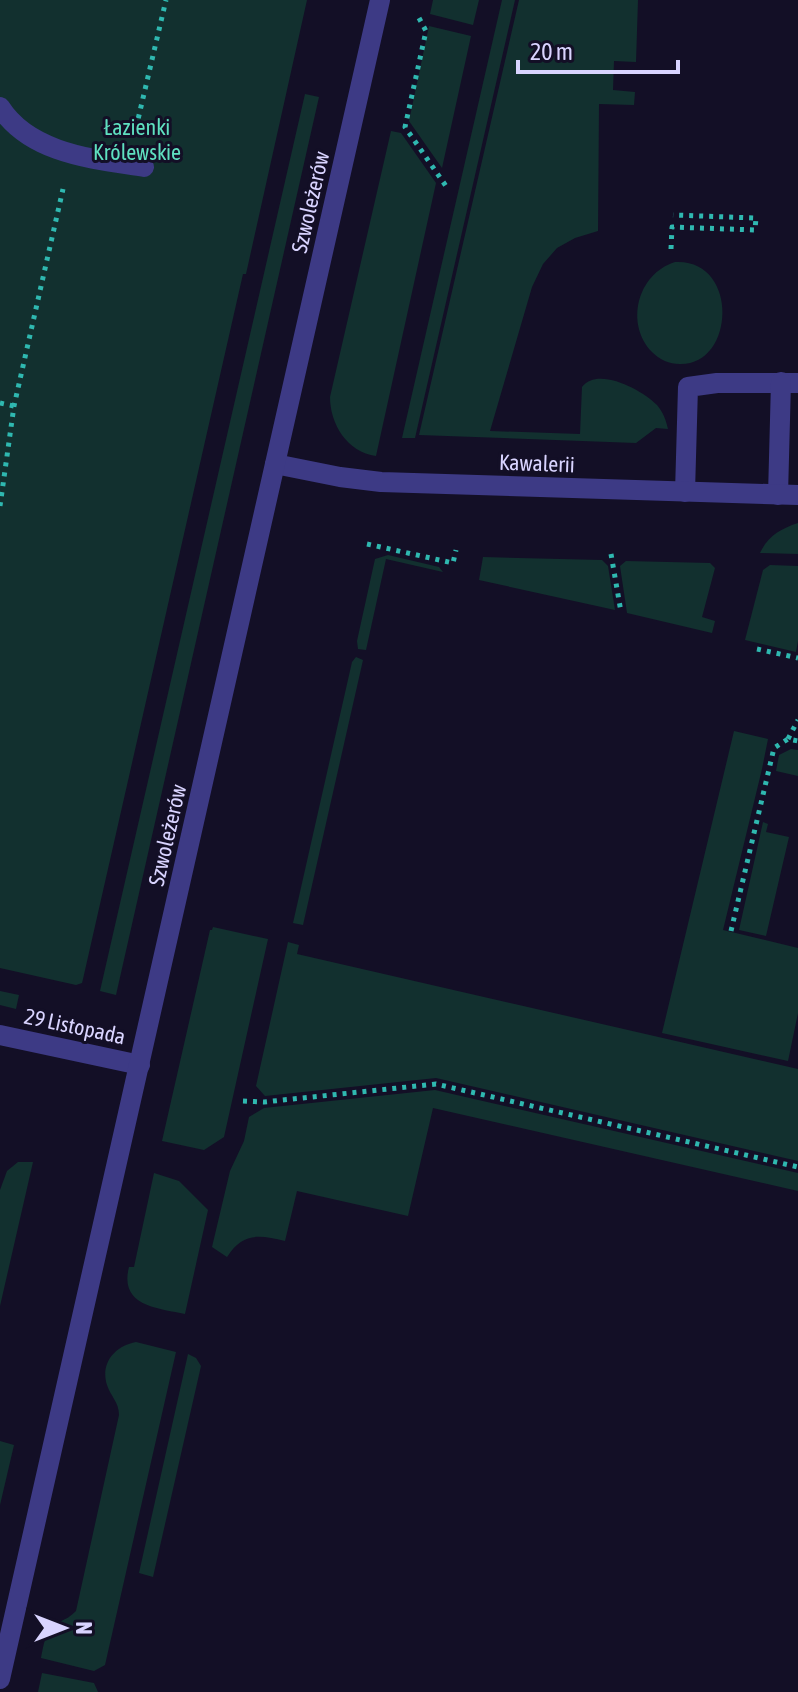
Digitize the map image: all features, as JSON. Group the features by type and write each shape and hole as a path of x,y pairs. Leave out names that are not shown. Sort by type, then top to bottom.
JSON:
{"street":[{"name":"Szwoleżerów","path":"0,1679 380,0"},
{"path":"0,107 28,135 49,146 73,154 136,166"},
{"path":"685,492 688,387 717,383 790,383 788,495"},
{"name":"Kawalerii","path":"275,464 381,482 788,495"},
{"name":"29 Listopada","path":"0,1035 140,1065"}],"path":[{"path":"136,166 166,0"},
{"path":"419,18 426,31 405,127 448,189"},
{"path":"0,506 14,406 73,154"},
{"path":"671,249 672,227 755,230 756,218 673,215"},
{"path":"0,403 14,406"},
{"path":"367,544 453,563 456,550"},
{"path":"611,554 621,612"},
{"path":"757,649 798,658"},
{"path":"731,931 774,748 788,739 798,720"},
{"path":"788,739 798,741"},
{"path":"243,1101 264,1102 436,1084 798,1167"}],"green space":[{"name":"Łazienki Królewskie","path":"0,0 307,0 83,979 76,985 0,968"},
{"path":"433,0 479,0 473,25 430,14"},
{"path":"502,0 515,0 415,438 402,438"},
{"path":"519,0 638,0 636,62 614,61 613,90 635,92 634,105 599,104 598,231 557,248 543,264 532,287 490,431 580,434 582,387 598,379 631,387 657,405 664,416 668,429 656,428 636,443 419,435"},
{"path":"429,26 471,36 442,168 409,121"},
{"path":"305,94 319,97 116,995 100,991"},
{"path":"391,131 401,133 436,183 376,456 357,449 342,435 333,417 330,397"},
{"path":"675,262 696,265 711,276 719,293 722,312 720,331 712,348 698,360 680,364 665,361 652,352 644,341 637,314 644,288 652,277"},
{"path":"798,523 798,554 760,553 775,534"},
{"path":"388,555 439,567 443,572 386,559 366,650 358,649 357,641 375,559"},
{"path":"483,557 602,560 608,566 615,610 479,580"},
{"path":"626,561 710,563 715,568 702,617 715,621 712,633 627,613 620,566"},
{"path":"770,565 798,566 796,652 745,640 763,570"},
{"path":"356,657 363,660 303,925 293,923 352,662"},
{"path":"734,731 768,739 723,930 798,948 798,1013 788,1061 662,1033"},
{"path":"791,749 798,750 798,776 776,771 779,755"},
{"path":"763,822 768,824 766,832 789,837 766,936 739,930"},
{"path":"213,927 268,939 224,1137 204,1150 162,1141"},
{"path":"288,942 299,945 297,954 798,1069 798,1161 436,1078 265,1096 256,1086"},
{"path":"0,991 19,995 16,1009 0,1005"},
{"path":"435,1090 798,1173 798,1191 433,1108 408,1216 297,1191 285,1241 252,1237 239,1243 227,1257 212,1247 230,1171 244,1141 249,1117 264,1108"},
{"path":"18,1162 33,1162 0,1306 0,1190 7,1171"},
{"path":"154,1173 179,1181 208,1210 185,1314 143,1303 130,1290 127,1280 129,1267 134,1267"},
{"path":"136,1342 176,1352 105,1665 94,1671 41,1658 51,1629 76,1611 119,1415 105,1377 108,1363 122,1347"},
{"path":"188,1354 196,1358 201,1366 153,1577 139,1573"},
{"path":"0,1441 14,1445 0,1505"},
{"path":"42,1673 94,1683 98,1692 38,1692"}]}
